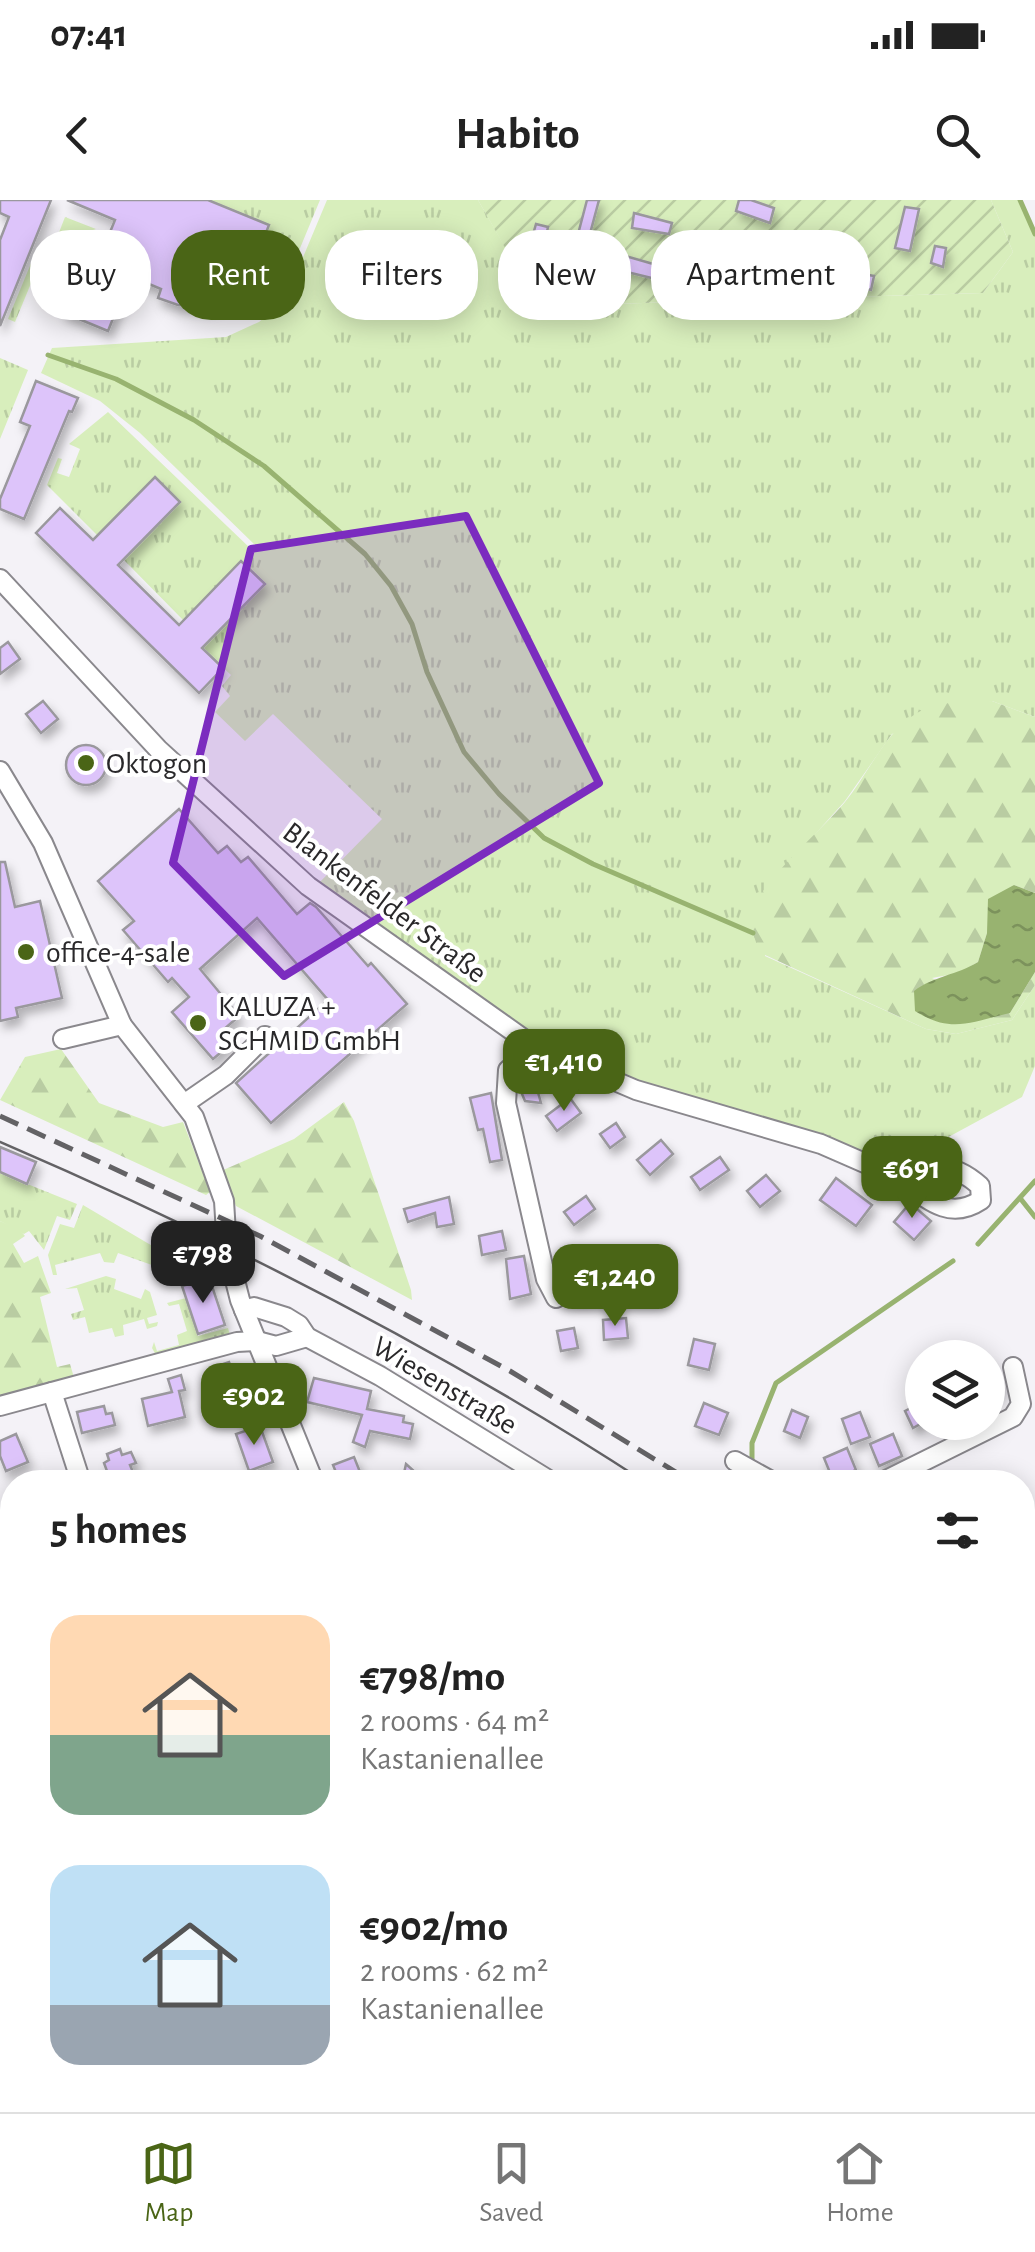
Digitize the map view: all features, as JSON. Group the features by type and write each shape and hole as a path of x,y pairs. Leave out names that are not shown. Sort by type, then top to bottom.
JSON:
{"street":[{"name":"Blankenfelder Straße","path":"0,579 158,749 308,886 535,1047 636,1090 821,1144 899,1178"},
{"path":"0,771 43,843 122,1025 194,1117 224,1202 227,1249 244,1310 309,1470"},
{"path":"0,812 20,807"},
{"path":"63,1039 122,1025"},
{"path":"184,1104 226,1075 265,1036"},
{"path":"535,1047 508,1070 506,1103 546,1279 556,1298"},
{"name":"Wiesenstraße","path":"244,1310 254,1307 286,1318 307,1337 380,1376 533,1470"},
{"path":"0,1406 237,1342 257,1341 276,1346 307,1337"},
{"path":"906,1470 1013,1417 1021,1404 1013,1367"},
{"path":"52,1392 77,1470"},
{"path":"735,1461 751,1470"}],"highlighted area":[{"path":"466,516 599,783 284,976 173,863 251,549"}],"green space":[{"path":"208,200 320,200 305,236 305,230 267,230 269,225"},
{"path":"327,200 478,200 498,235 498,320 631,320 631,303 651,303 651,320 870,320 870,296 983,293 1013,252 991,200 1020,200 1035,234 1035,717 992,701 892,734 845,801 765,890 765,956 926,1029 956,1034 1012,1020 1035,985 1035,1066 1022,1097 919,1153 901,1178 569,1061 313,889 382,819 273,714 245,741 215,712 230,696 222,686 231,675 202,648 265,584 241,561 183,620 124,560 179,501 155,478 97,535 47,485 58,458 62,459 57,473 69,477 80,449 69,444 108,412 251,549 255,545 140,433 100,401 41,373 52,348 226,337 261,320 305,320 305,253"},
{"path":"478,200 991,200 1013,252 983,293 870,296 870,230 651,230 651,303 631,303 631,230 498,230 498,235"},
{"path":"65,217 96,229 93,230 60,230"},
{"path":"30,266 30,286 15,322 8,319"},
{"path":"0,358 28,370 0,439"},
{"path":"992,701 1035,717 1035,893 1014,885 987,933 978,962 959,973 932,978 1010,1013 1035,972 1035,985 1012,1020 956,1034 926,1029 765,955 751,926 754,906 783,867 854,791 895,731 917,713 935,706"},
{"path":"61,1049 99,1103 163,1127 183,1122 210,1192 206,1195 0,1100 25,1057"},
{"path":"344,1102 354,1121 412,1300 236,1206 221,1171 294,1139"},
{"path":"0,1173 77,1204 70,1220 57,1216 44,1250 29,1231 24,1234 0,1221"},
{"path":"83,1205 204,1279 180,1279 118,1253 114,1263 104,1262 100,1253 55,1265 57,1275 53,1275 48,1255 60,1224 74,1228"},
{"path":"0,1221 25,1236 13,1244 24,1263 38,1256 51,1293 40,1297 57,1367 70,1364 75,1381 0,1400"},
{"path":"106,1276 116,1279 114,1289 141,1299 145,1289 150,1292 157,1315 147,1318 149,1324 158,1322 157,1326 147,1329 144,1319 123,1325 124,1335 115,1337 112,1328 89,1333 85,1317 73,1320 71,1314 84,1310 77,1288 65,1289"},
{"path":"186,1298 198,1336 228,1328 230,1335 157,1357 152,1348 154,1342 157,1351 179,1345 177,1335 187,1331 179,1304 167,1303"}],"water":[{"path":"1014,885 1035,893 1035,972 1010,1013 951,1024 915,1011 914,991 978,962 987,933 988,899"}],"building":[{"path":"0,200 51,200 39,230 30,230 30,252 0,326 0,240 9,217 0,213"},
{"path":"67,200 208,200 269,225 267,230 171,230 171,303 158,298 161,289 151,285 151,230 111,230 115,220"},
{"path":"587,200 599,200 591,230 579,230"},
{"path":"739,200 774,208 770,223 736,211"},
{"path":"905,207 919,209 910,251 895,248"},
{"path":"634,213 672,223 670,230 632,228"},
{"path":"935,246 946,248 943,267 931,263"},
{"path":"631,258 651,263 651,278 631,273"},
{"path":"81,320 112,320 108,331"},
{"path":"36,381 78,398 24,519 0,509 0,499 30,426 20,422"},
{"path":"155,477 180,502 118,565 179,625 241,561 265,584 202,648 223,668 199,693 36,533 60,508 93,540"},
{"path":"8,642 20,659 0,674 0,648"},
{"path":"43,701 58,719 41,733 26,714"},
{"name":"Oktogon","path":"86,745 100,751 106,765 100,779 86,785 72,779 66,765 72,751"},
{"path":"179,809 218,853 227,846 241,862 248,857 297,914 310,903 316,907 407,1004 271,1123 236,1083 328,1000 257,918 200,969 239,1016 221,1032 231,1044 213,1059 172,1012 189,997 172,978 168,982 123,930 134,921 98,881"},
{"name":"office-4-sale","path":"0,862 5,862 15,907 40,901 62,998 16,1008 18,1017 0,1021"},
{"path":"527,1087 537,1089 541,1103 525,1101 522,1094"},
{"path":"491,1093 502,1160 490,1162 483,1129 478,1130 470,1098"},
{"path":"570,1098 581,1113 557,1131 546,1116"},
{"path":"616,1123 625,1137 610,1148 600,1134"},
{"path":"661,1140 673,1154 650,1175 637,1160"},
{"path":"0,1147 36,1162 27,1184 0,1172"},
{"path":"720,1157 729,1170 700,1190 691,1177"},
{"path":"766,1175 780,1191 760,1207 747,1191"},
{"path":"836,1178 872,1205 856,1226 820,1200"},
{"path":"586,1196 595,1209 574,1225 564,1212"},
{"path":"449,1197 454,1224 437,1227 435,1213 408,1222 404,1209"},
{"path":"910,1203 931,1221 914,1240 894,1222"},
{"path":"502,1231 506,1250 482,1255 479,1236"},
{"path":"524,1256 531,1294 510,1299 506,1259"},
{"path":"581,1269 594,1285 579,1297 566,1282"},
{"path":"206,1279 225,1325 198,1334 182,1286"},
{"path":"626,1318 628,1338 604,1340 603,1320"},
{"path":"574,1328 578,1348 561,1351 557,1331"},
{"path":"694,1339 715,1344 709,1370 688,1365"},
{"path":"229,1362 234,1376 219,1381 214,1367"},
{"path":"181,1375 185,1390 179,1391 185,1417 148,1426 142,1399 172,1392 168,1379"},
{"path":"314,1378 371,1391 367,1409 404,1416 403,1422 413,1424 410,1439 370,1431 365,1447 353,1442 362,1415 307,1402"},
{"path":"704,1403 728,1413 719,1435 695,1426"},
{"path":"104,1406 106,1414 112,1413 115,1425 82,1433 77,1412"},
{"path":"792,1410 808,1417 800,1438 784,1431"},
{"path":"860,1412 870,1437 851,1444 842,1419"},
{"path":"260,1426 273,1462 249,1470 236,1434"},
{"path":"16,1434 28,1462 6,1470 0,1441"},
{"path":"893,1434 902,1456 879,1466 870,1444"},
{"path":"847,1448 856,1470 829,1470 824,1458"},
{"path":"120,1449 122,1455 131,1452 136,1463 130,1465 132,1470 107,1470 107,1454"},
{"path":"354,1457 359,1470 335,1470 333,1465"}],"waterway":[{"path":"1020,200 1035,234"},
{"path":"48,355 116,379 194,420 264,466 365,554 391,586 412,624 427,672 464,752 544,838 593,864 753,933"},
{"path":"978,1244 1035,1181"},
{"path":"1020,1198 1035,1217"},
{"path":"752,1465 752,1443 776,1383 953,1261"}],"tram line":[{"path":"0,1142 166,1217 330,1298 490,1386 626,1470"}],"railway":[{"path":"0,1116 260,1236 510,1371 672,1470"}],"place":[{"name":"Oktogon","path":"86,763"},
{"name":"office-4-sale","path":"26,952"},
{"name":"KALUZA + SCHMID GmbH","path":"198,1023"}]}
